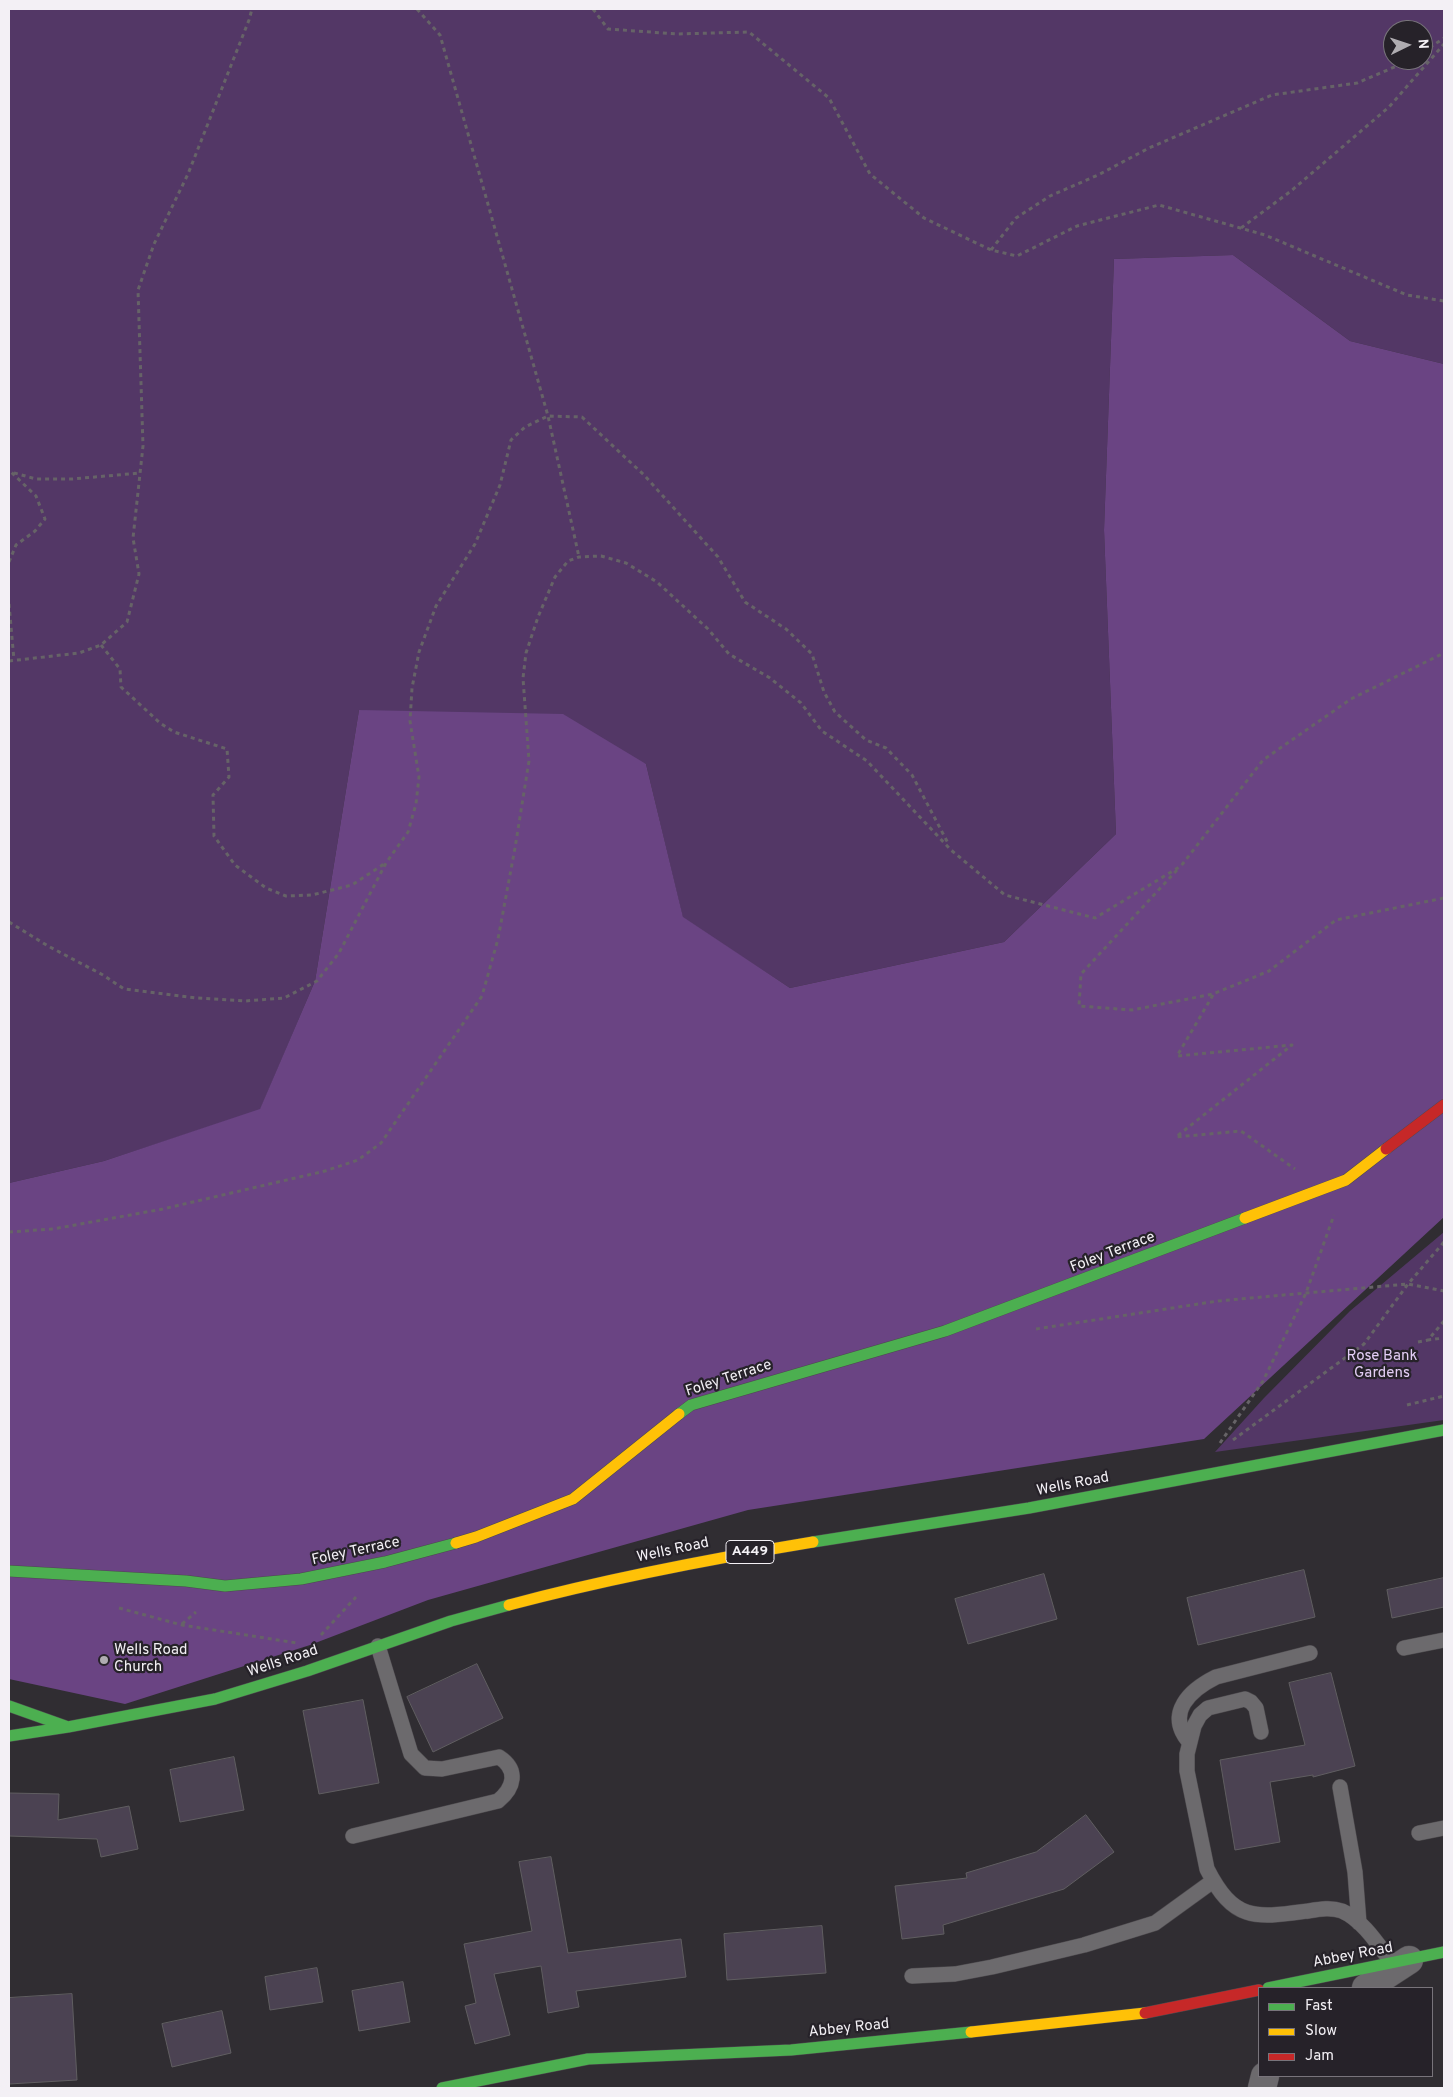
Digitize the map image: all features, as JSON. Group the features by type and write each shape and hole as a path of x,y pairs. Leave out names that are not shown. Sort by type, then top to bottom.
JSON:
{"main road":[{"name":"Foley Terrace","path":"9,1571 186,1581 225,1586 301,1579 385,1562 476,1537 573,1500 691,1405 945,1331 1324,1189 1346,1180 1444,1105"},
{"name":"Wells Road","path":"9,1736 68,1727 215,1699 451,1621 575,1587 701,1560 1029,1508 1444,1430"},
{"path":"9,1706 68,1727"},
{"name":"Abbey Road","path":"1273,1987 1444,1952"},
{"name":"Abbey Road","path":"442,2088 588,2059 791,2050 1136,2015 1258,1990"}],"street":[{"path":"1367,1987 1401,1961"}],"lane":[{"path":"1404,1648 1444,1640"},
{"path":"353,1836 498,1801 507,1794 512,1784 511,1771 506,1762 499,1757 442,1769 425,1768 411,1754 378,1646"},
{"path":"1189,1742 1182,1733 1178,1719 1183,1704 1190,1693 1202,1683 1216,1677 1310,1653"},
{"path":"1261,1732 1256,1708 1245,1699 1208,1708 1194,1726 1187,1754 1187,1771 1207,1869 1213,1881 1223,1895 1237,1908 1254,1914 1267,1916 1328,1908 1343,1911 1401,1961"},
{"path":"1340,1787 1355,1872 1359,1923"},
{"path":"1419,1833 1444,1828"},
{"path":"912,1976 955,1974 992,1967 1084,1945 1155,1923 1213,1881"}],"path":[{"path":"9,661 79,652 101,645 127,622 139,574 133,538 143,446 138,290 154,244 188,174 250,20 252,9"},
{"path":"417,9 440,35 548,416 579,557"},
{"path":"593,9 608,29 677,34 749,32 829,98 870,174 924,218 991,250 1017,256 1077,226 1159,206 1265,235 1408,295 1444,301"},
{"path":"1433,45 1444,38"},
{"path":"1241,228 1291,191 1390,107 1444,44"},
{"path":"991,250 1016,218 1050,196 1098,176 1149,148 1272,95 1357,83 1388,70"},
{"path":"9,922 124,988 197,998 246,1001 284,998 317,981 339,953 386,863 408,832 416,804 418,777 410,721 412,688 420,652 436,606 475,544 500,486 511,440 525,427 548,416 582,417 644,475 718,557 745,602 786,629 812,654 824,692 835,712 866,740 886,748 912,776 951,850"},
{"path":"9,468 36,496 45,519 35,531 16,545 9,562"},
{"path":"11,472 36,479 72,479 140,473"},
{"path":"9,1232 53,1229 163,1209 325,1171 358,1160 381,1143 482,996 516,848 529,760 523,678 526,654 538,617 555,577 568,561 579,557 602,556 626,563 656,582 708,629 729,654 770,678 800,703 822,731 868,761 951,850 1005,895 1095,918 1181,866"},
{"path":"9,604 14,660"},
{"path":"101,645 120,669 121,687 160,723 174,732 227,749 229,777 213,794 214,836 235,865 266,888 286,896 312,895 352,885 386,863"},
{"path":"1444,653 1351,700 1263,760 1181,866 1081,974 1079,1006 1132,1010 1213,994 1269,971 1336,920 1444,898"},
{"path":"1213,994 1178,1056 1292,1045 1176,1137 1241,1131 1324,1189"},
{"path":"1346,1180 1306,1293 1263,1381 1218,1445 1228,1443 1364,1344 1408,1284 1444,1242"},
{"path":"1033,1330 1218,1301 1408,1284 1444,1291"},
{"path":"1428,1340 1444,1321"},
{"path":"1418,1342 1444,1338"},
{"path":"317,1639 348,1608 385,1562"},
{"path":"182,1625 301,1644"}],"green space":[{"path":"9,9 1444,9 1444,364 1350,341 1233,255 1114,259 1104,530 1116,834 1004,942 790,988 683,918 646,764 359,710 315,981 260,1110 104,1161 9,1183"},
{"name":"Rose Bank Gardens","path":"1444,1232 1444,1420 1215,1452 1264,1398 1350,1311"}],"shaded area":[{"path":"1233,255 1350,341 1444,364 1444,1217 1204,1439 748,1510 428,1600 310,1645 125,1704 9,1679 9,1183 104,1161 260,1109 315,981 359,710 563,714 646,764 683,917 790,988 1004,942 1116,834 1104,530 1114,259"}],"building":[{"path":"1304,1570 1315,1617 1198,1645 1187,1598"},
{"path":"1044,1574 1057,1619 968,1644 955,1599"},
{"path":"1444,1578 1444,1607 1392,1618 1387,1590"},
{"path":"477,1664 503,1718 433,1752 407,1697"},
{"path":"1331,1673 1355,1766 1313,1777 1313,1775 1270,1782 1280,1842 1235,1850 1220,1760 1305,1745 1289,1683"},
{"path":"363,1700 379,1783 319,1794 303,1711"},
{"path":"234,1757 244,1810 180,1822 170,1770"},
{"path":"9,1793 59,1794 58,1820 129,1806 138,1849 101,1857 97,1839 9,1836"},
{"path":"1086,1815 1114,1852 1064,1889 943,1925 944,1934 902,1939 895,1886 967,1878 966,1873 1036,1852"},
{"path":"551,1857 568,1953 681,1939 686,1977 576,1991 579,2007 548,2013 541,1966 494,1974 510,2035 475,2044 465,2006 476,2003 464,1944 532,1931 519,1862"},
{"path":"822,1926 826,1973 727,1980 724,1934"},
{"path":"317,1968 323,2002 270,2010 265,1977"},
{"path":"403,1982 410,2022 359,2031 352,1991"},
{"path":"72,1994 77,2080 9,2084 9,1998"},
{"path":"222,2011 231,2053 172,2067 162,2024"}],"traffic: fast":[{"path":"679,1414 691,1405 945,1331 1245,1218"},
{"path":"813,1542 1029,1508 1444,1430"},
{"path":"9,1571 186,1581 225,1586 301,1579 385,1562 456,1543"},
{"path":"9,1736 68,1727 215,1699 307,1671 451,1621 509,1605"},
{"path":"9,1706 68,1727"},
{"path":"1273,1987 1444,1952"},
{"path":"442,2088 588,2059 791,2050 971,2032"}],"traffic: slow":[{"path":"1245,1218 1346,1180 1386,1149"},
{"path":"456,1543 573,1499 679,1414"},
{"path":"509,1605 660,1570 813,1542"},
{"path":"971,2032 1145,2013"}],"traffic: jam":[{"path":"1386,1149 1444,1105"},
{"path":"1145,2013 1258,1990"}],"place":[{"name":"Wells Road Church","path":"104,1660"}]}
